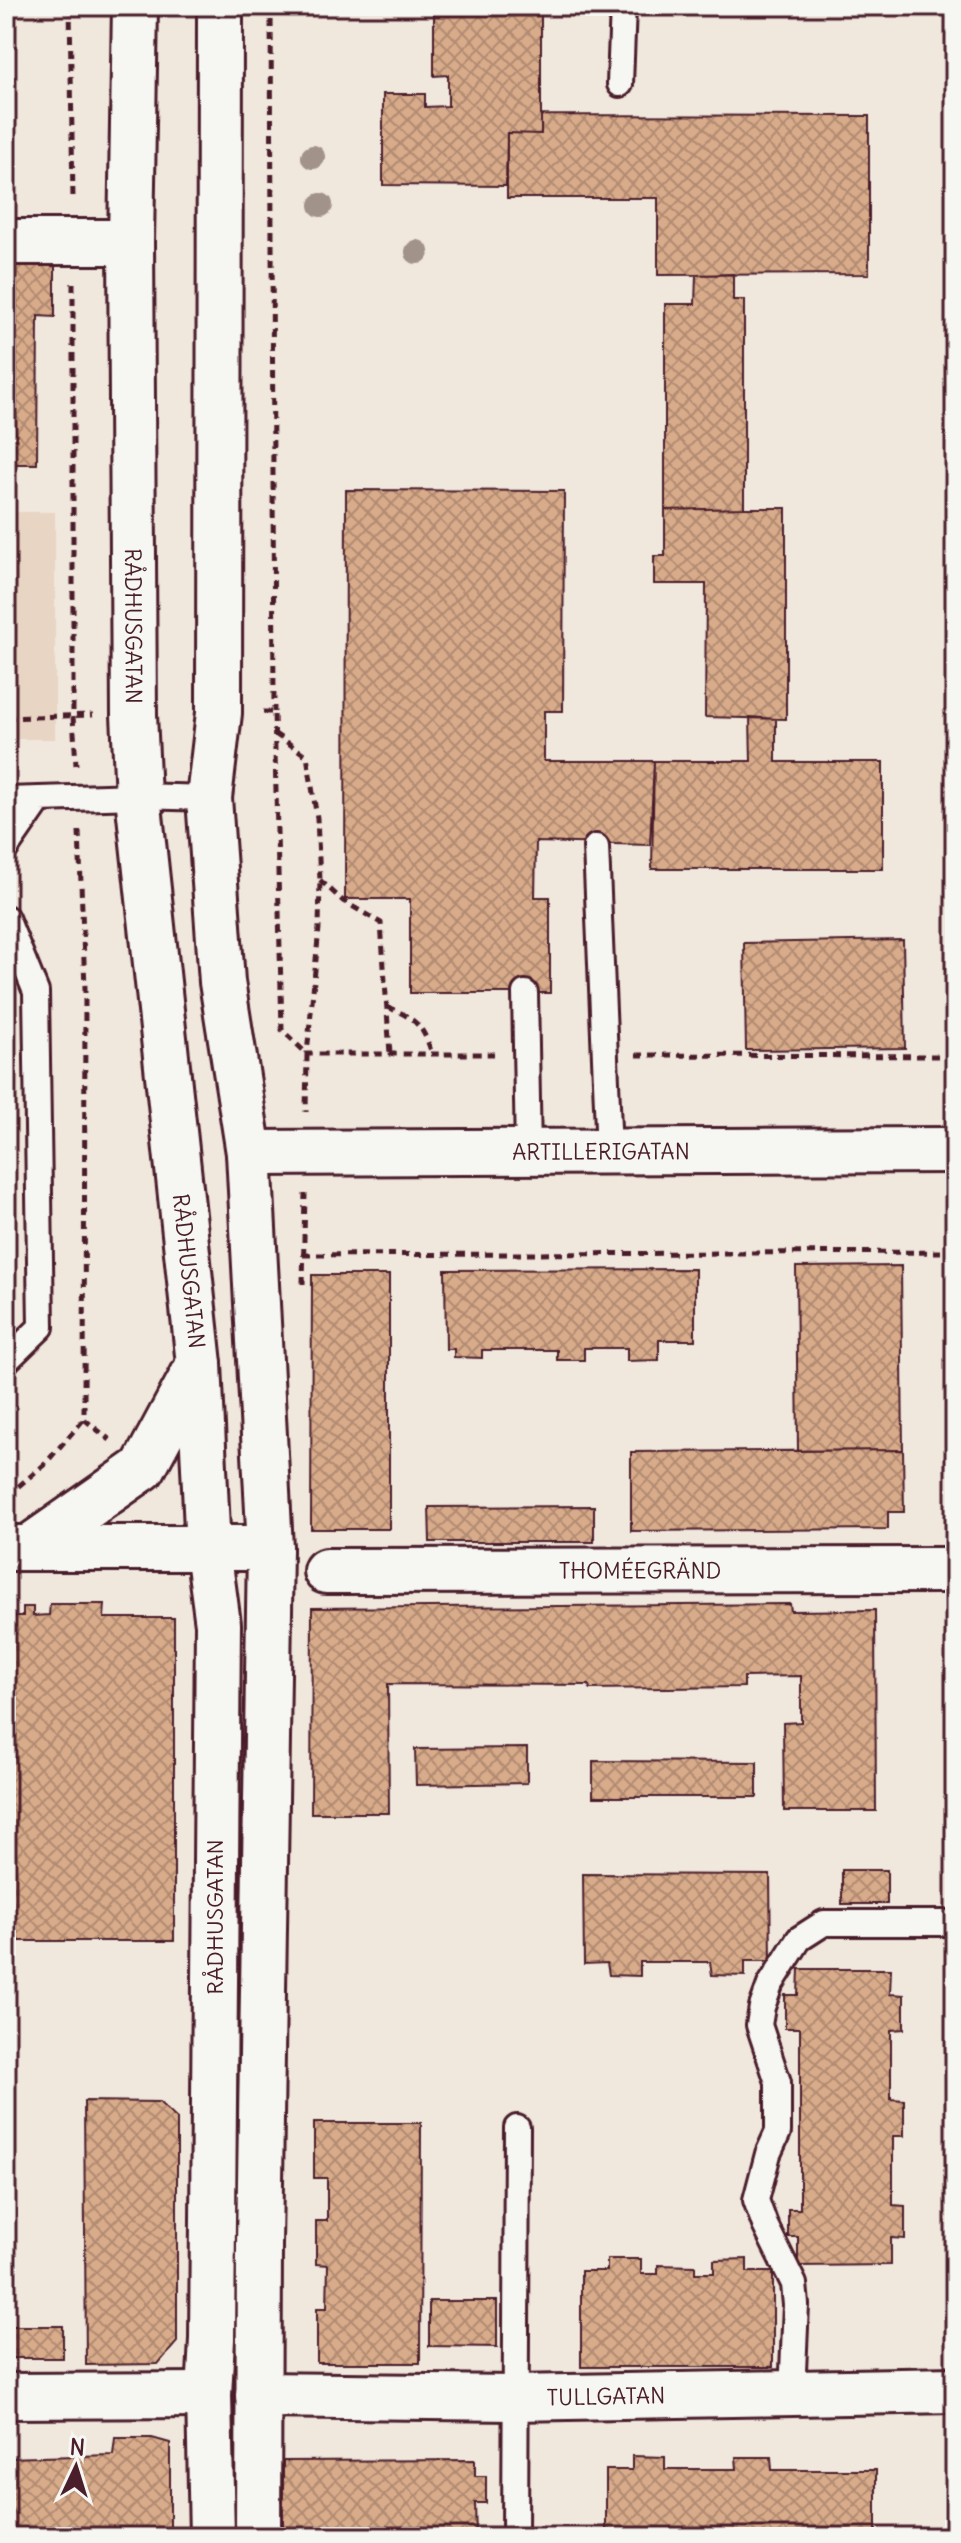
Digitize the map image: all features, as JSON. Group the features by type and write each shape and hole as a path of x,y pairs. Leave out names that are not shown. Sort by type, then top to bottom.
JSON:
{"main road":[{"name":"RÅDHUSGATAN","path":"135,6 131,242 134,715 138,796 199,1364 208,1550 218,1624 209,2395 212,2537"},
{"path":"220,6 219,713 209,798 222,982 249,1153 270,1548 258,2537"},
{"path":"6,242 131,242"},
{"name":"ARTILLERIGATAN","path":"249,1153 955,1150"},
{"path":"18,1547 143,1468 199,1364"},
{"path":"18,1547 270,1548"},
{"name":"THOMÉEGRÄND","path":"326,1571 955,1570"},
{"name":"TULLGATAN","path":"258,2395 514,2398 955,2390"},
{"path":"6,2396 209,2395"}],"lane":[{"path":"620,84 623,6"},
{"path":"6,800 138,796 209,798"},
{"path":"6,848 40,799"},
{"path":"596,847 609,1152"},
{"path":"6,918 36,992 41,1327 6,1361"},
{"path":"525,993 528,1152"},
{"path":"792,2393 794,2284 756,2200 768,2154 778,2132 778,2082 759,2025 762,2007 770,1985 799,1939 824,1923 955,1923"},
{"path":"515,2537 517,2128"}],"path":[{"path":"70,6 73,212"},
{"path":"271,6 274,712"},
{"path":"6,1488 14,1490 45,1464 84,1419 85,988 73,716 73,272"},
{"path":"6,718 73,716"},
{"path":"274,734 307,756 317,818 319,928 307,1054"},
{"path":"320,880 343,901 381,923 390,1054"},
{"path":"387,1007 417,1021 426,1035 432,1054"},
{"path":"303,1255 955,1252"},
{"path":"84,1419 143,1468"}],"shaded area":[{"path":"6,512 55,512 55,739 6,739"}],"building":[{"path":"434,6 541,6 541,134 507,133 506,186 383,185 383,94 425,94 425,107 448,106 448,75 434,76"},
{"path":"541,115 869,116 869,274 658,275 658,198 507,198 507,133 541,134"},
{"path":"6,265 55,265 55,317 38,316 37,464 15,464 15,473 6,473"},
{"path":"733,274 733,300 744,300 744,508 665,510 665,304 695,304 696,275"},
{"path":"346,490 564,491 563,711 544,711 544,761 654,761 650,845 536,842 535,897 550,897 550,993 410,993 410,899 345,899"},
{"path":"786,508 786,719 705,717 706,584 654,584 654,556 665,556 665,510"},
{"path":"750,717 776,719 776,762 883,762 883,869 652,869 654,761 751,761"},
{"path":"903,940 905,1048 746,1050 744,943"},
{"path":"901,1266 903,1450 798,1451 796,1267"},
{"path":"695,1269 695,1340 659,1340 659,1360 627,1361 627,1348 584,1348 584,1360 557,1360 557,1350 482,1350 482,1358 454,1357 454,1349 446,1349 445,1270"},
{"path":"312,1275 389,1275 389,1529 311,1529"},
{"path":"903,1450 904,1512 888,1512 888,1529 631,1531 631,1452"},
{"path":"594,1506 594,1542 430,1542 429,1507"},
{"path":"50,1604 105,1604 104,1618 174,1618 174,1941 6,1941 6,1616 23,1616 23,1607 33,1607 33,1616 49,1615"},
{"path":"790,1604 791,1611 875,1610 876,1811 784,1811 783,1723 801,1722 801,1676 744,1677 744,1687 590,1689 589,1685 388,1684 389,1813 311,1813 312,1608"},
{"path":"527,1748 527,1783 416,1785 415,1749"},
{"path":"593,1761 757,1762 757,1797 593,1797"},
{"path":"842,1870 887,1870 887,1904 842,1904"},
{"path":"583,1874 770,1875 771,1961 745,1961 745,1976 712,1975 710,1962 640,1962 640,1976 609,1975 607,1963 584,1964"},
{"path":"799,1969 891,1969 890,1994 904,1995 904,2029 891,2030 891,2099 904,2100 904,2136 893,2136 893,2205 905,2206 905,2239 891,2238 891,2265 798,2266 798,2237 788,2237 788,2209 800,2209 800,2028 785,2028 785,1995 798,1995"},
{"path":"84,2101 159,2102 177,2119 177,2342 158,2364 86,2365"},
{"path":"314,2123 421,2123 420,2363 317,2363 317,2308 327,2308 328,2265 316,2264 316,2221 327,2221 327,2178 314,2178"},
{"path":"607,2259 641,2259 641,2274 658,2274 658,2265 695,2266 695,2273 714,2273 714,2260 747,2259 747,2272 773,2272 773,2367 581,2367 581,2271 607,2271"},
{"path":"429,2301 497,2301 497,2347 429,2346"},
{"path":"6,2326 63,2326 63,2358 6,2358"},
{"path":"115,2438 152,2438 170,2443 170,2536 177,2537 6,2537 6,2458 113,2455"},
{"path":"632,2456 665,2457 665,2469 737,2469 736,2457 771,2457 772,2470 876,2470 876,2537 606,2537 606,2470 632,2470"},
{"path":"475,2460 475,2476 486,2476 486,2503 475,2503 476,2537 283,2537 283,2461"}]}
